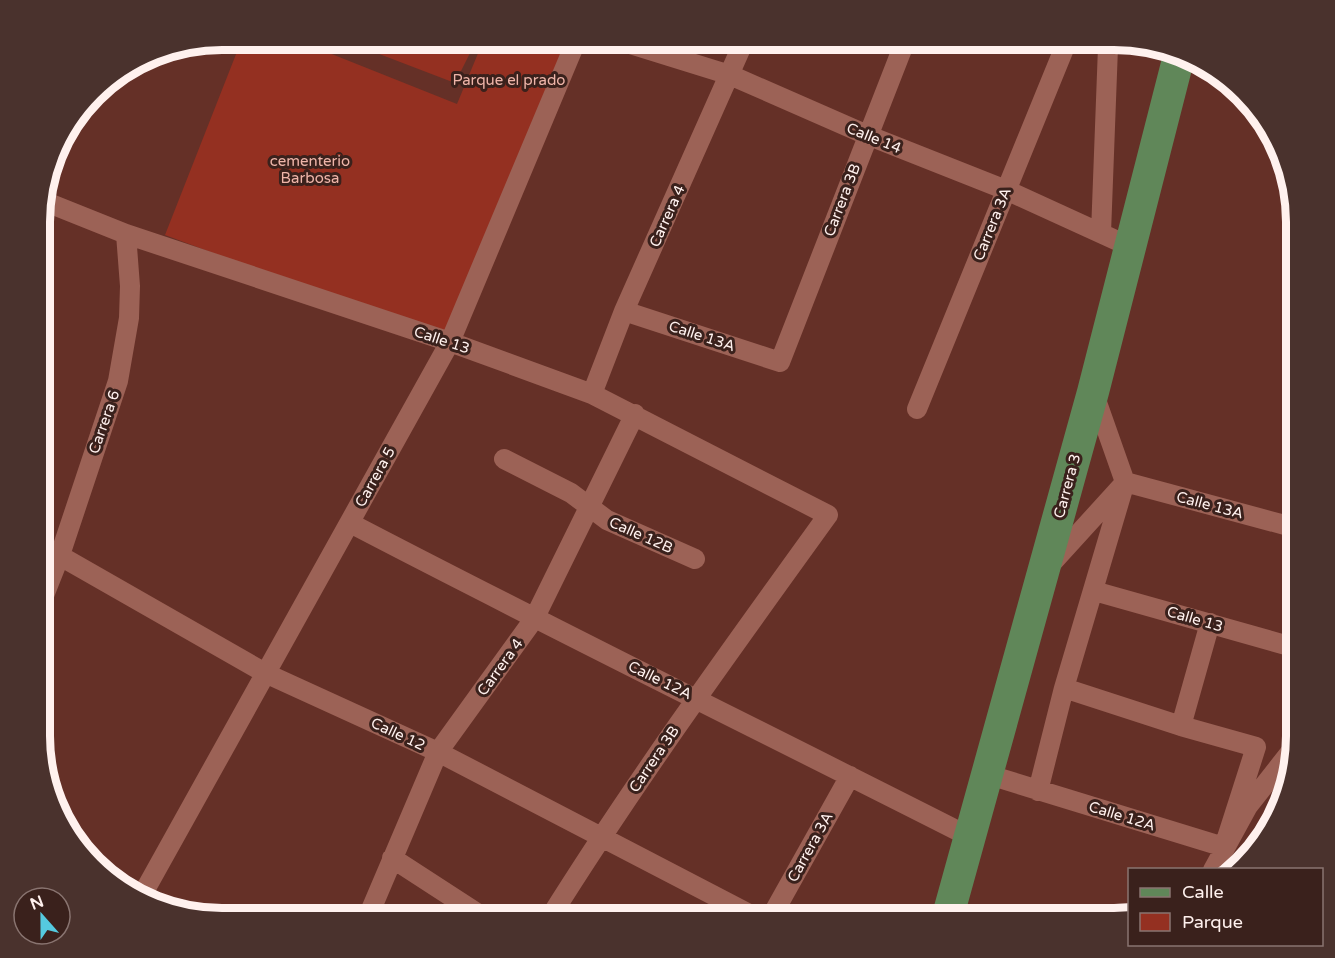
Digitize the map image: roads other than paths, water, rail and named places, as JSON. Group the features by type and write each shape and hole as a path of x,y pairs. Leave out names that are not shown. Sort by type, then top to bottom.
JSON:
{"main road":[{"name":"Carrera 3","path":"950,908 1131,247 1177,62"}],"street":[{"name":"Carrera 5","path":"145,890 450,342 572,50"},
{"name":"Calle 14","path":"649,50 730,75 867,135 1006,190 1131,247"},
{"name":"Carrera 4","path":"592,394 624,310 740,50"},
{"name":"Carrera 3B","path":"780,362 902,50"},
{"name":"Carrera 3A","path":"917,409 1063,50"},
{"path":"1101,233 1108,50"},
{"name":"Calle 13","path":"51,204 126,234 450,342 592,394 635,414 828,515"},
{"name":"Carrera 6","path":"50,579 115,392 125,350 130,286 126,234"},
{"name":"Calle 13A","path":"624,310 780,362"},
{"path":"1038,791 1064,688 1125,482 1092,392"},
{"name":"Carrera 4","path":"372,908 438,752 534,620 635,414"},
{"name":"Calle 12B","path":"504,459 571,493 607,520 695,559"},
{"path":"1043,572 1125,482"},
{"name":"Calle 13A","path":"1125,482 1285,525"},
{"name":"Carrera 3B","path":"556,908 600,838 696,697 828,515"},
{"name":"Calle 12A","path":"350,523 534,620 696,697 970,837"},
{"name":"Calle 12","path":"50,550 265,673 438,752 737,908"},
{"name":"Calle 13","path":"1094,591 1285,645"},
{"path":"1181,726 1210,623"},
{"path":"1064,688 1181,726 1256,747 1224,847"},
{"path":"1214,868 1248,806 1283,761"},
{"name":"Calle 12A","path":"986,774 1224,847"},
{"name":"Carrera 3A","path":"776,908 850,776"},
{"path":"392,858 469,908"}],"park label":[{"name":"Parque el prado","path":"509,80"},
{"name":"cementerio Barbosa","path":"310,170"}]}
